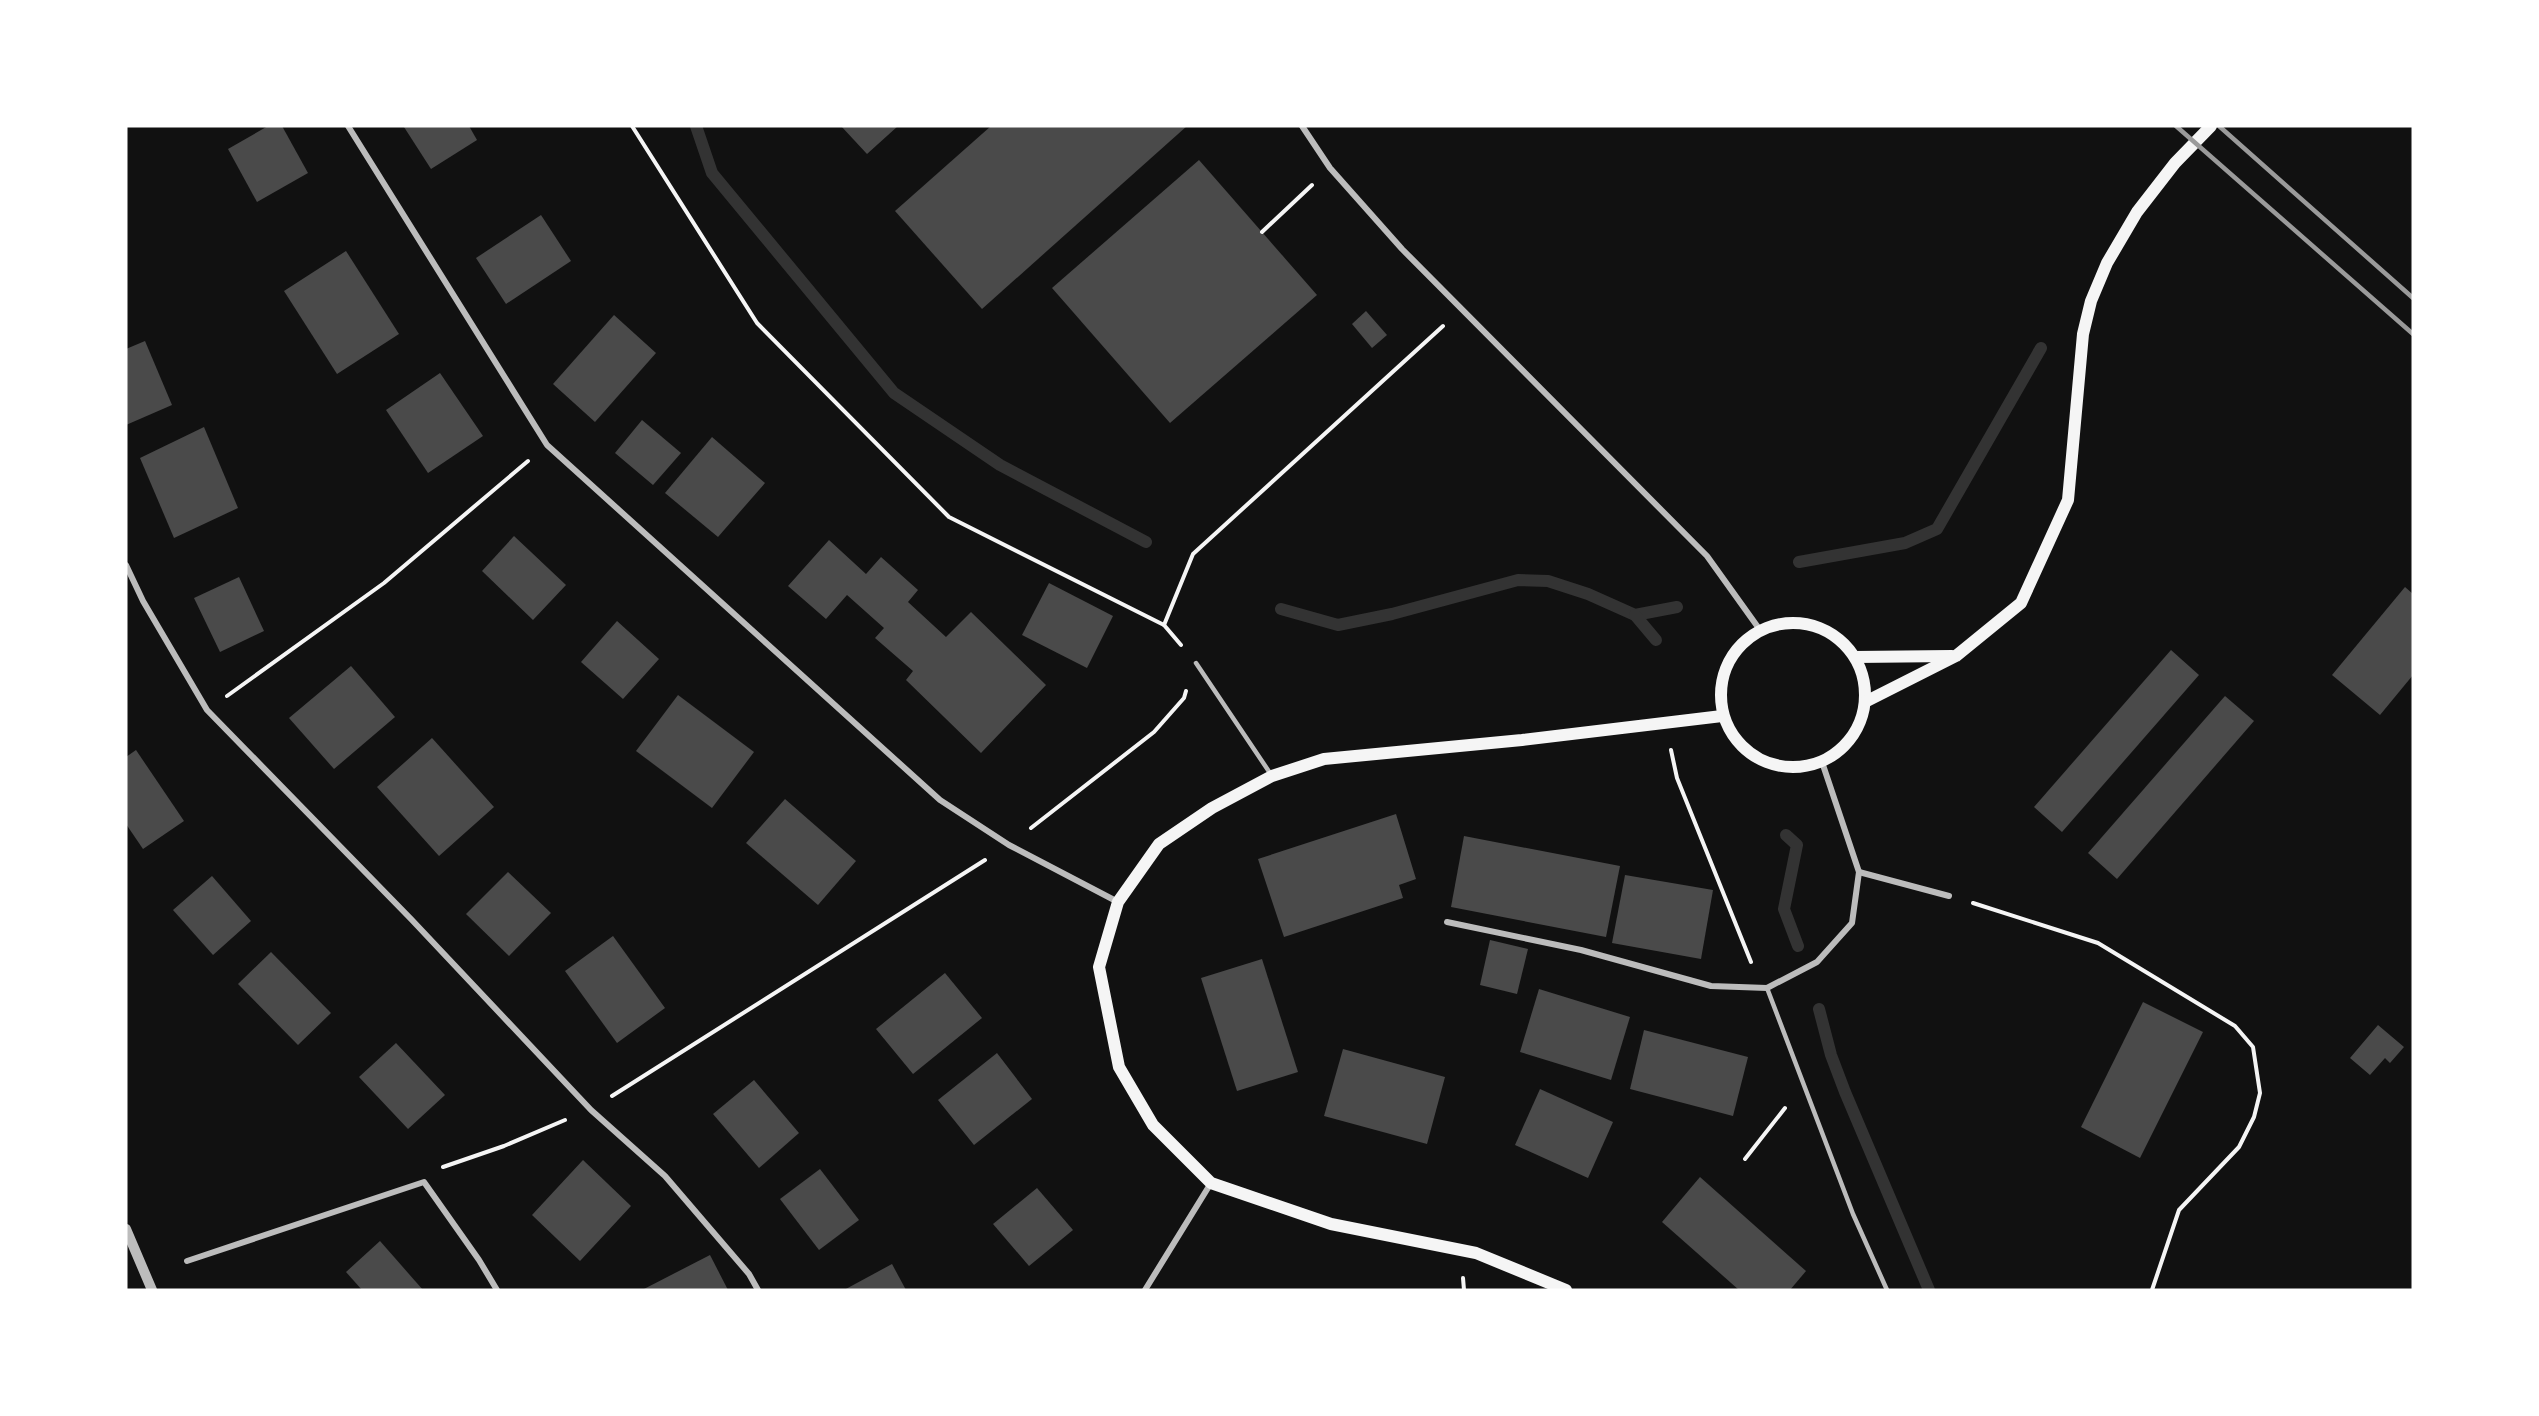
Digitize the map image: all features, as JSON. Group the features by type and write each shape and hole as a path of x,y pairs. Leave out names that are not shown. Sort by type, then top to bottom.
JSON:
{"main road":[{"path":"1865,702 1956,656 2021,603 2068,500 2083,334 2091,302 2107,263 2133,219 2175,163 2211,126"},
{"path":"1780,623 1802,623 1823,628 1841,641 1855,657 1863,679 1865,702 1861,721 1852,738 1838,752 1822,762 1798,768 1773,766 1751,755 1734,738 1722,716 1720,691 1726,666 1739,645 1760,630 1780,623"},
{"path":"1855,657 1956,656"},
{"path":"1566,1290 1476,1253 1331,1224 1211,1183 1153,1125 1119,1067 1099,967 1118,902 1159,844 1212,808 1272,776 1324,759 1522,740 1722,716"}],"street":[{"path":"348,126 547,445 940,800 1009,845 1118,902"},
{"path":"1302,126 1330,168 1402,249 1707,556 1760,630"},
{"path":"126,565 143,601 207,710 411,919 591,1110 665,1176 749,1274 758,1290"},
{"path":"1447,922 1581,950 1711,986 1767,988 1817,962 1852,924 1859,872 1822,762"},
{"path":"1859,872 1949,896"},
{"path":"187,1262 424,1182 479,1260 497,1290"},
{"path":"1145,1290 1211,1183"},
{"path":"126,1229 152,1290"}],"lane":[{"path":"1196,663 1272,776"},
{"path":"1767,988 1853,1214 1887,1290"}],"path":[{"path":"424,1182 442,1167 504,1146 591,1110 1009,845 1154,732 1184,698 1196,663 1164,625 949,517 758,323 632,126"},
{"path":"1262,232 1330,168"},
{"path":"1164,625 1193,554 1462,310"},
{"path":"207,710 384,583 547,445"},
{"path":"1665,723 1677,778 1748,956 1767,988"},
{"path":"1949,896 2098,943 2235,1026 2253,1047 2260,1094 2254,1117 2239,1147 2179,1210 2152,1290"},
{"path":"1745,1159 1788,1105"}],"building":[{"path":"268,126 282,126 308,173 257,202 228,149"},
{"path":"469,126 477,140 431,169 404,127"},
{"path":"841,126 898,126 867,154"},
{"path":"991,126 1187,126 982,309 895,211"},
{"path":"1199,160 1317,295 1170,423 1052,288"},
{"path":"541,215 571,261 506,304 476,258"},
{"path":"346,251 399,334 337,374 284,291"},
{"path":"1366,311 1387,335 1372,348 1352,324"},
{"path":"614,315 656,353 595,422 553,384"},
{"path":"145,341 172,405 126,425 126,349"},
{"path":"440,373 483,436 428,473 386,410"},
{"path":"642,420 681,453 653,485 615,453"},
{"path":"204,427 238,508 174,538 140,458"},
{"path":"712,437 765,483 718,537 665,493"},
{"path":"514,536 566,585 533,620 482,571"},
{"path":"829,540 866,574 881,557 918,590 908,602 946,637 971,612 1046,685 981,753 906,680 913,671 875,638 884,628 847,595 826,619 788,586"},
{"path":"239,577 264,631 220,652 194,598"},
{"path":"1049,583 1113,616 1087,668 1022,635"},
{"path":"2405,587 2413,594 2413,675 2380,715 2332,675"},
{"path":"617,621 659,659 623,699 581,662"},
{"path":"2171,650 2199,675 2062,832 2034,807"},
{"path":"351,666 395,717 334,769 289,718"},
{"path":"678,695 754,752 712,808 636,751"},
{"path":"2225,696 2254,721 2117,879 2088,853"},
{"path":"432,738 494,807 439,856 377,787"},
{"path":"136,750 184,821 143,849 126,824 126,757"},
{"path":"785,799 856,861 818,905 746,843"},
{"path":"1396,814 1416,879 1399,885 1403,898 1284,937 1258,859"},
{"path":"1464,836 1620,866 1606,937 1451,907"},
{"path":"508,872 551,913 509,956 466,914"},
{"path":"1625,875 1713,890 1701,959 1612,943"},
{"path":"212,876 251,921 213,955 173,910"},
{"path":"613,936 665,1008 617,1043 565,971"},
{"path":"1490,940 1528,949 1517,994 1480,985"},
{"path":"271,952 331,1013 298,1045 238,984"},
{"path":"1262,959 1298,1072 1237,1091 1201,978"},
{"path":"945,973 982,1018 913,1074 876,1029"},
{"path":"1539,989 1630,1017 1611,1080 1520,1052"},
{"path":"2143,1002 2203,1032 2140,1158 2081,1127"},
{"path":"2378,1025 2404,1047 2390,1063 2385,1058 2370,1075 2350,1058"},
{"path":"1644,1030 1748,1057 1733,1116 1630,1089"},
{"path":"396,1043 445,1095 408,1129 359,1077"},
{"path":"1343,1049 1445,1077 1427,1144 1324,1116"},
{"path":"997,1053 1032,1099 974,1145 938,1100"},
{"path":"754,1080 799,1133 759,1168 713,1114"},
{"path":"1540,1089 1613,1122 1588,1178 1515,1145"},
{"path":"583,1160 631,1206 580,1261 532,1215"},
{"path":"820,1169 859,1220 819,1250 780,1199"},
{"path":"1700,1177 1806,1271 1790,1290 1739,1290 1662,1222"},
{"path":"1037,1188 1073,1230 1029,1266 993,1224"},
{"path":"380,1241 423,1290 362,1290 346,1272"},
{"path":"710,1255 728,1290 642,1290"},
{"path":"892,1264 906,1290 844,1290"}],"waterway":[{"path":"696,126 712,173 894,393 1000,465 1146,542"},
{"path":"1799,562 1905,543 1937,529 2041,348"},
{"path":"1281,609 1338,625 1392,614 1518,580 1548,581 1588,594 1635,615 1677,607"},
{"path":"1635,615 1656,640"},
{"path":"1786,835 1797,845 1784,909 1798,946"},
{"path":"1819,1009 1831,1055 1845,1092 1929,1290"}],"railway":[{"path":"2176,126 2413,334"},
{"path":"2219,126 2413,298"}]}
